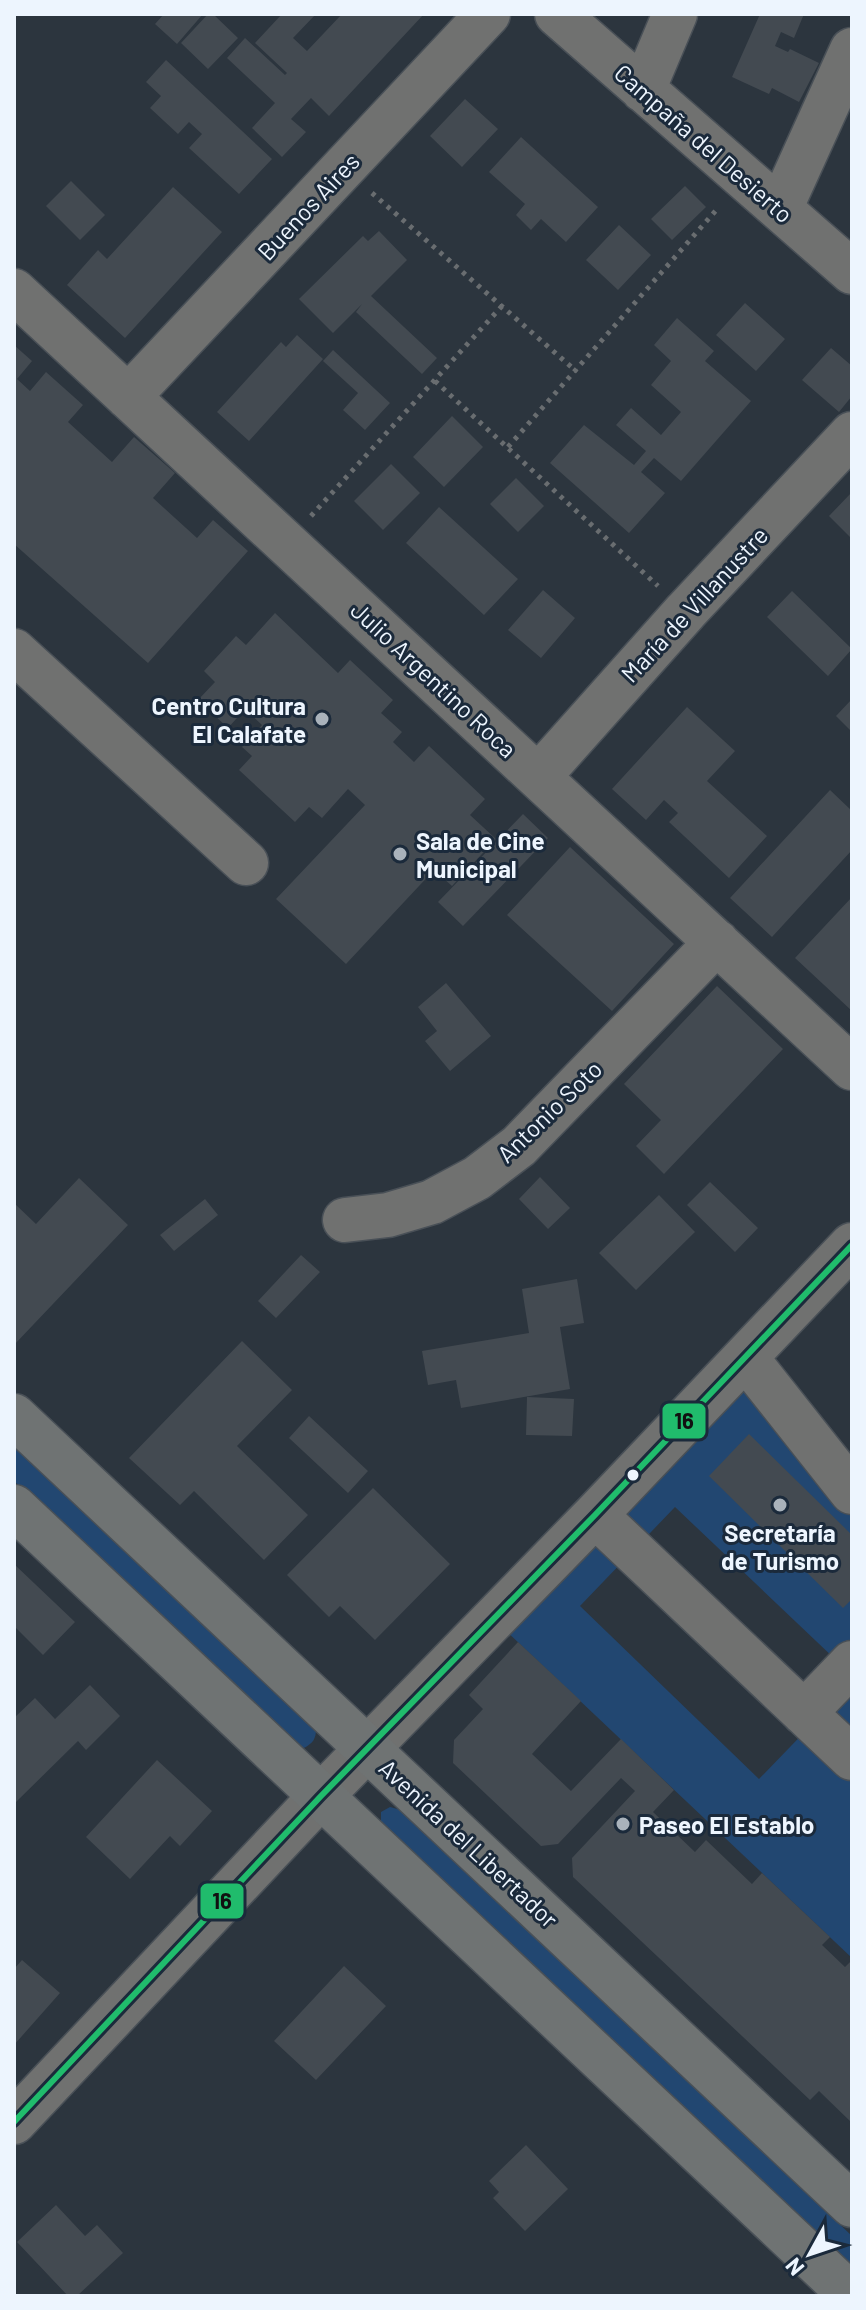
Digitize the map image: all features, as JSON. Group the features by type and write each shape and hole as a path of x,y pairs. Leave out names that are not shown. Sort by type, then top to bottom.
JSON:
{"main road":[{"name":"Avenida del Libertador","path":"14,1416 852,2205"},
{"path":"14,1507 852,2296"}],"street":[{"name":"Buenos Aires","path":"128,397 488,14"},
{"name":"Campaña del Desierto","path":"557,14 852,272"},
{"path":"643,90 675,14"},
{"path":"780,209 852,50"},
{"name":"Julio Argentino Roca","path":"14,291 852,1068"},
{"name":"María de Villanustre","path":"539,776 686,611 852,434"},
{"path":"14,651 246,863"},
{"name":"Antonio Soto","path":"345,1220 388,1215 432,1202 477,1178 519,1146 717,942"},
{"path":"14,2122 321,1796 852,1245"},
{"path":"746,1358 852,1492"},
{"path":"595,1515 852,1758"},
{"path":"804,1713 852,1663"}],"path":[{"path":"343,169 576,371"},
{"path":"508,447 744,178"},
{"path":"286,543 502,306"},
{"path":"435,381 686,611"}],"shaded area":[{"path":"745,1392 852,1508 852,1643 836,1660 675,1507 580,1606 759,1779 846,1689 852,1695 852,1958 504,1629 733,1393"},
{"path":"14,1438 316,1729 312,1742 304,1748 292,1745 14,1481"},
{"path":"390,1807 401,1810 852,2236 852,2269 381,1823 381,1812"}],"building":[{"path":"164,14 203,14 177,44 155,24"},
{"path":"208,14 213,14 238,38 208,69 181,43"},
{"path":"282,14 316,14 293,38 307,51 342,14 424,14 329,116 311,98 291,119 306,132 282,157 252,128 275,103 227,58 245,38 285,75 287,73 255,43"},
{"path":"760,14 804,14 794,38 781,32 775,46 788,52 790,49 819,63 799,102 772,88 769,94 732,77"},
{"path":"166,60 272,159 239,194 189,148 202,134 189,122 178,134 150,108 161,96 146,82"},
{"path":"465,99 498,129 462,167 430,136"},
{"path":"521,137 598,207 566,242 541,219 531,230 516,215 525,204 489,172"},
{"path":"71,181 105,215 80,240 46,206"},
{"path":"685,186 706,207 672,240 651,219"},
{"path":"173,187 222,232 125,338 67,285 98,250 107,259"},
{"path":"619,225 651,255 618,290 586,260"},
{"path":"379,231 407,260 371,296 437,358 422,374 356,312 362,304 333,333 299,299 363,236 368,241"},
{"path":"745,303 785,339 756,371 716,335"},
{"path":"677,318 714,351 705,361 751,401 681,481 654,458 641,472 665,493 629,533 550,463 584,425 634,465 646,451 616,425 631,408 661,435 681,412 651,385 671,361 654,345"},
{"path":"297,335 323,359 249,441 217,412 281,342 286,347"},
{"path":"14,345 32,361 17,379 30,391 46,372 83,405 68,422 112,462 134,437 175,473 153,498 197,538 213,520 248,551 148,663 14,544"},
{"path":"831,348 852,366 852,396 839,412 802,380"},
{"path":"333,350 390,403 365,430 343,410 358,393 323,361"},
{"path":"452,416 483,447 444,487 413,457"},
{"path":"391,464 420,493 383,530 354,501"},
{"path":"516,478 544,506 518,532 490,504"},
{"path":"852,492 852,539 829,516"},
{"path":"439,507 518,579 484,615 406,543"},
{"path":"543,590 575,618 541,658 508,630"},
{"path":"792,591 852,649 828,676 767,617"},
{"path":"275,613 338,673 350,660 393,700 381,713 402,732 393,742 414,762 429,746 485,799 470,815 496,839 452,886 434,870 346,964 276,899 365,805 348,789 322,818 309,807 295,822 239,770 252,756 242,747 262,725 245,709 228,728 198,700 215,682 204,671 236,636 246,645"},
{"path":"852,699 852,732 836,716"},
{"path":"687,707 735,751 707,781 767,836 729,878 669,822 678,813 664,800 646,820 612,789"},
{"path":"830,790 852,811 852,850 772,937 730,898"},
{"path":"523,814 548,838 463,926 438,902"},
{"path":"570,847 674,944 612,1011 507,915"},
{"path":"852,897 852,1011 795,958"},
{"path":"446,983 491,1036 450,1071 425,1041 437,1031 418,1007"},
{"path":"717,986 783,1049 664,1174 636,1146 661,1120 624,1084"},
{"path":"540,1177 570,1208 548,1229 519,1199"},
{"path":"79,1178 128,1225 14,1345 14,1203 36,1224"},
{"path":"710,1182 758,1228 735,1252 687,1205"},
{"path":"659,1195 695,1232 636,1290 599,1253"},
{"path":"205,1199 218,1215 174,1251 160,1235"},
{"path":"301,1255 320,1272 276,1318 258,1301"},
{"path":"577,1279 584,1323 560,1327 570,1389 461,1408 456,1380 428,1385 422,1351 529,1333 522,1289"},
{"path":"242,1341 292,1390 237,1446 308,1515 264,1560 194,1491 180,1505 129,1458"},
{"path":"527,1397 574,1399 572,1436 526,1435"},
{"path":"309,1416 368,1471 348,1493 289,1438"},
{"name":"Secretaría de Turismo","path":"749,1434 852,1535 852,1599 843,1608 709,1476"},
{"path":"373,1488 450,1564 375,1640 340,1606 329,1617 287,1575"},
{"path":"14,1564 75,1622 43,1655 14,1626"},
{"path":"518,1642 581,1701 532,1754 571,1791 621,1739 674,1790 653,1812 695,1852 706,1840 752,1884 762,1873 830,1937 822,1945 845,1967 852,1960 852,2123 819,2091 810,2100 573,1877 572,1858 635,1791 621,1778 558,1844 541,1846 453,1763 454,1740 483,1709 469,1695"},
{"path":"90,1685 120,1716 86,1750 78,1741 16,1802 14,1718 35,1698 55,1719"},
{"path":"157,1760 212,1811 180,1846 170,1836 130,1879 86,1837"},
{"path":"22,1960 60,1993 14,2045 14,1969"},
{"path":"344,1966 386,2006 316,2080 274,2041"},
{"path":"526,2145 568,2189 525,2231 493,2198 499,2192 489,2181"},
{"path":"56,2205 85,2236 97,2225 123,2253 77,2296 68,2296 17,2242"}],"transit line":[{"name":"16","path":"14,2122 321,1796 852,1245"}],"place":[{"name":"Centro Cultura El Calafate","path":"322,719"},
{"name":"Sala de Cine Municipal","path":"400,854"},
{"name":"Secretaría de Turismo","path":"780,1505"},
{"name":"Paseo El Establo","path":"623,1824"}]}
